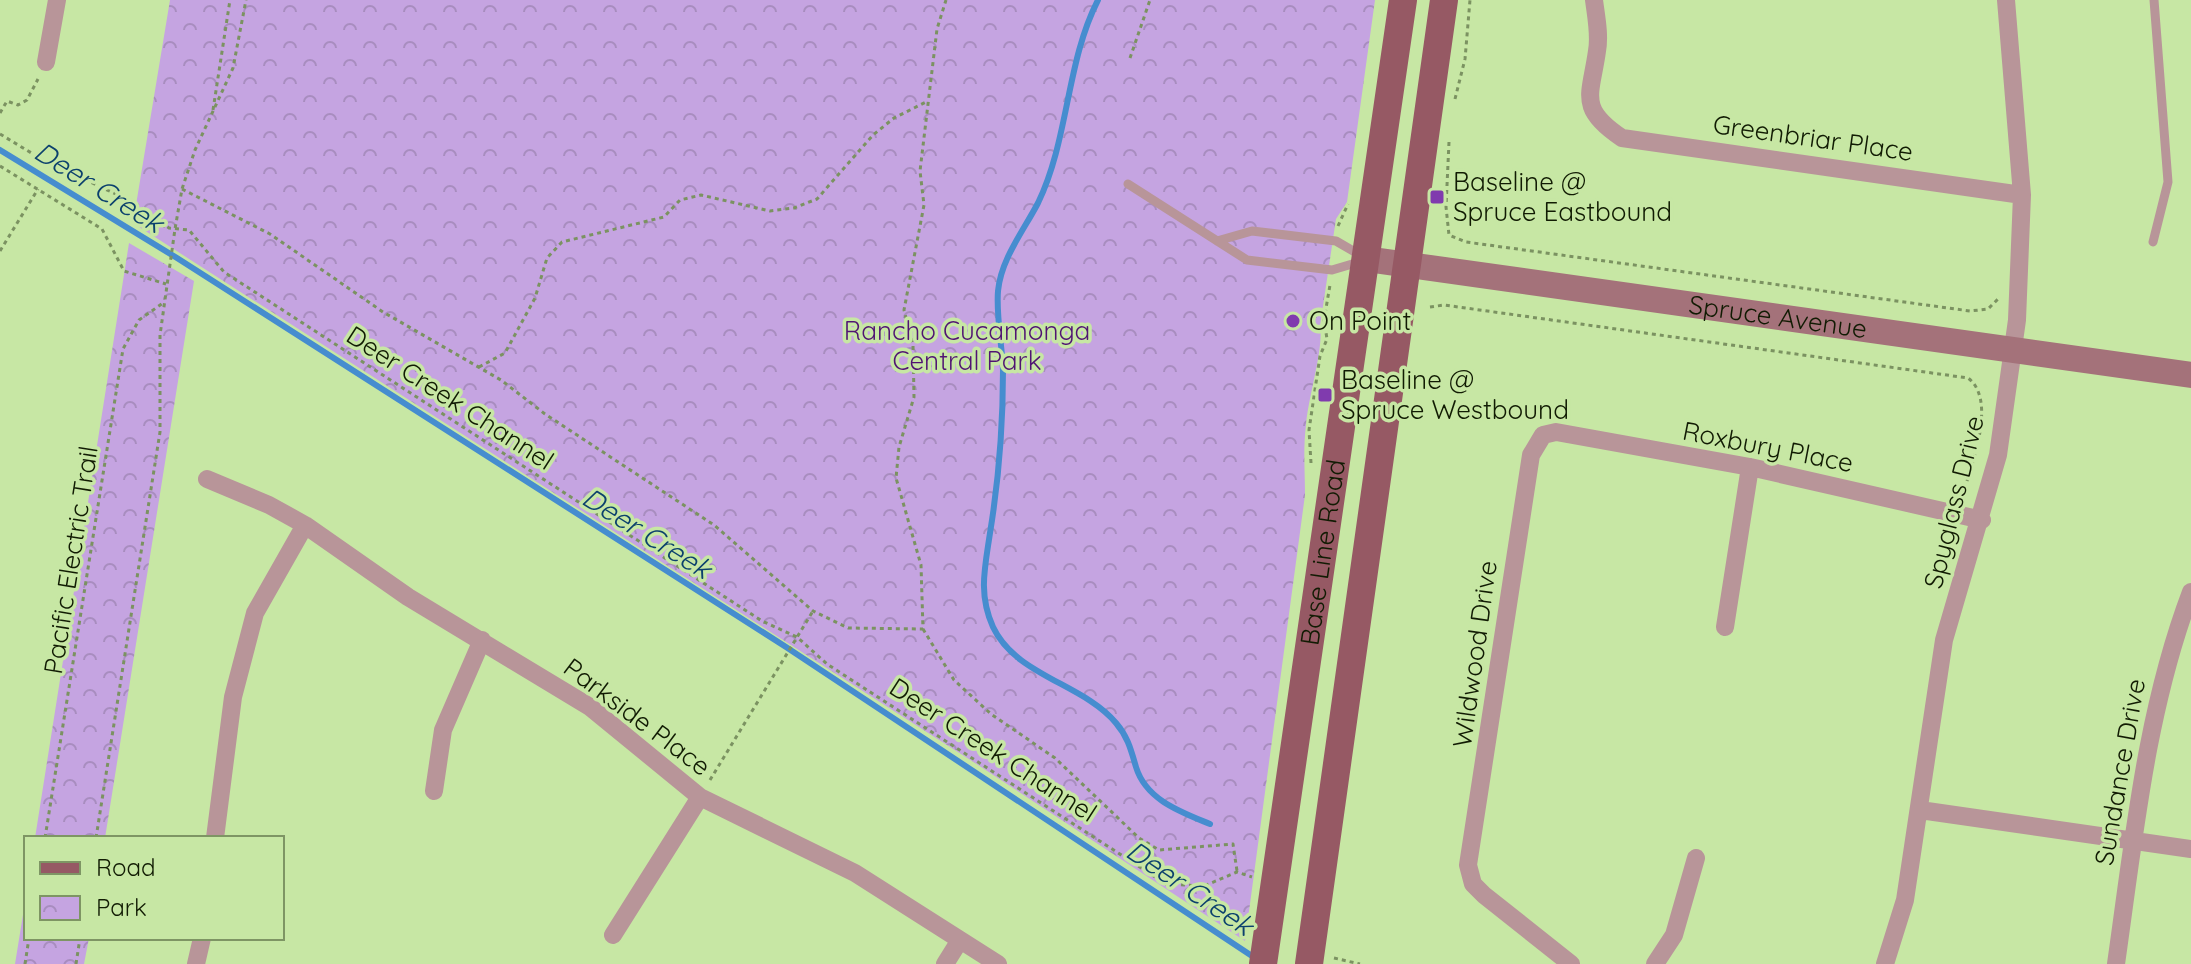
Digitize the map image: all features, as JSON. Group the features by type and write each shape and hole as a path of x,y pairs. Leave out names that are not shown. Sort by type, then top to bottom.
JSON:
{"main road":[{"name":"Base Line Road","path":"1264,959 1403,0"},
{"name":"Base Line Road","path":"1322,961 1407,264 1444,0"}],"street":[{"path":"46,62 57,0"},
{"name":"Greenbriar Place","path":"1594,0 1598,49 1587,94 1601,124 1622,138 2022,195"},
{"name":"Spyglass Drive","path":"1885,964 1905,900 1940,656 1982,520 1998,455 2013,351 2022,259 2022,195 2006,0"},
{"name":"Spruce Avenue","path":"1366,259 2191,375"},
{"name":"Roxbury Place","path":"1543,435 1556,432 1750,467 1982,520"},
{"name":"Wildwood Drive","path":"1543,435 1531,455 1468,865 1473,884 1571,964"},
{"path":"1725,627 1750,467"},
{"name":"Parkside Place","path":"207,479 269,505 305,525 408,597 590,707 700,797 855,873 998,964"},
{"path":"215,836 233,697 255,613 305,525"},
{"name":"Sundance Drive","path":"2116,964 2151,725 2174,637 2191,592"},
{"path":"434,791 443,730 482,640"},
{"path":"613,935 700,797"},
{"path":"1920,810 2191,849"},
{"path":"1655,964 1674,935 1696,858"},
{"path":"196,964 202,940"},
{"path":"945,964 960,940"}],"lane":[{"path":"2153,242 2168,182 2154,0"},
{"path":"1128,184 1247,260 1332,270 1366,259"},
{"path":"1217,241 1252,231 1322,239 1336,241 1366,259"}],"path":[{"path":"212,114 230,0"},
{"path":"96,836 162,417 163,303 182,189 233,68 246,0"},
{"path":"946,0 937,29 920,171 924,205 904,310 913,345 914,397 899,447 896,478 921,565 923,629 937,658 954,680 991,714 1055,758 1139,838 1159,850 1233,844 1237,872 1255,878"},
{"path":"1130,58 1150,0"},
{"path":"1454,106 1465,59 1470,0"},
{"path":"0,113 7,101 18,105 27,100 46,62"},
{"path":"479,367 505,353 535,298 547,258 562,242 664,217 680,200 701,195 770,211 794,208 817,199 850,157 894,118 929,101"},
{"name":"Deer Creek Channel","path":"0,134 43,160 135,203 165,226 195,234 224,272 762,621 797,637 827,664 1166,884 1204,886 1237,872"},
{"path":"1450,135 1446,221 1449,235 1466,242 1970,311 1988,309 2001,295"},
{"path":"0,166 102,229 124,271 166,284"},
{"path":"0,251 38,189"},
{"path":"182,189 270,234 383,312 479,367 714,525 813,611 848,628 923,629"},
{"path":"1339,219 1352,201"},
{"name":"Pacific Electric Trail","path":"45,836 123,349 139,320 163,303"},
{"path":"1430,307 1444,305 1968,378 1980,391 1982,405 1967,481"},
{"path":"700,797 813,611"},
{"path":"25,964 29,940"},
{"path":"76,964 80,940"},
{"path":"1322,961 1360,964"}],"green space":[{"name":"Rancho Cucamonga Central Park","path":"170,0 1375,0 1347,202 1336,219 1320,326 1320,347 1307,414 1305,495 1245,941 975,763 133,223"},
{"path":"129,243 194,281 105,836 35,836"},
{"path":"24,908 24,940 89,940 84,964 15,964"}],"waterway":[{"path":"1098,0 1079,49 1048,178 1038,203 1008,256 1000,279 998,320 1003,370 1000,452 984,592 988,615 1004,644 1034,669 1087,698 1102,710 1116,723 1126,739 1148,788 1166,803 1210,824"},
{"name":"Deer Creek","path":"0,150 177,258 786,647 1255,958"}],"place":[{"name":"Baseline @ Spruce Eastbound","path":"1437,197"},
{"name":"On Point","path":"1293,321"},
{"name":"Baseline @ Spruce Westbound","path":"1325,395"}]}
